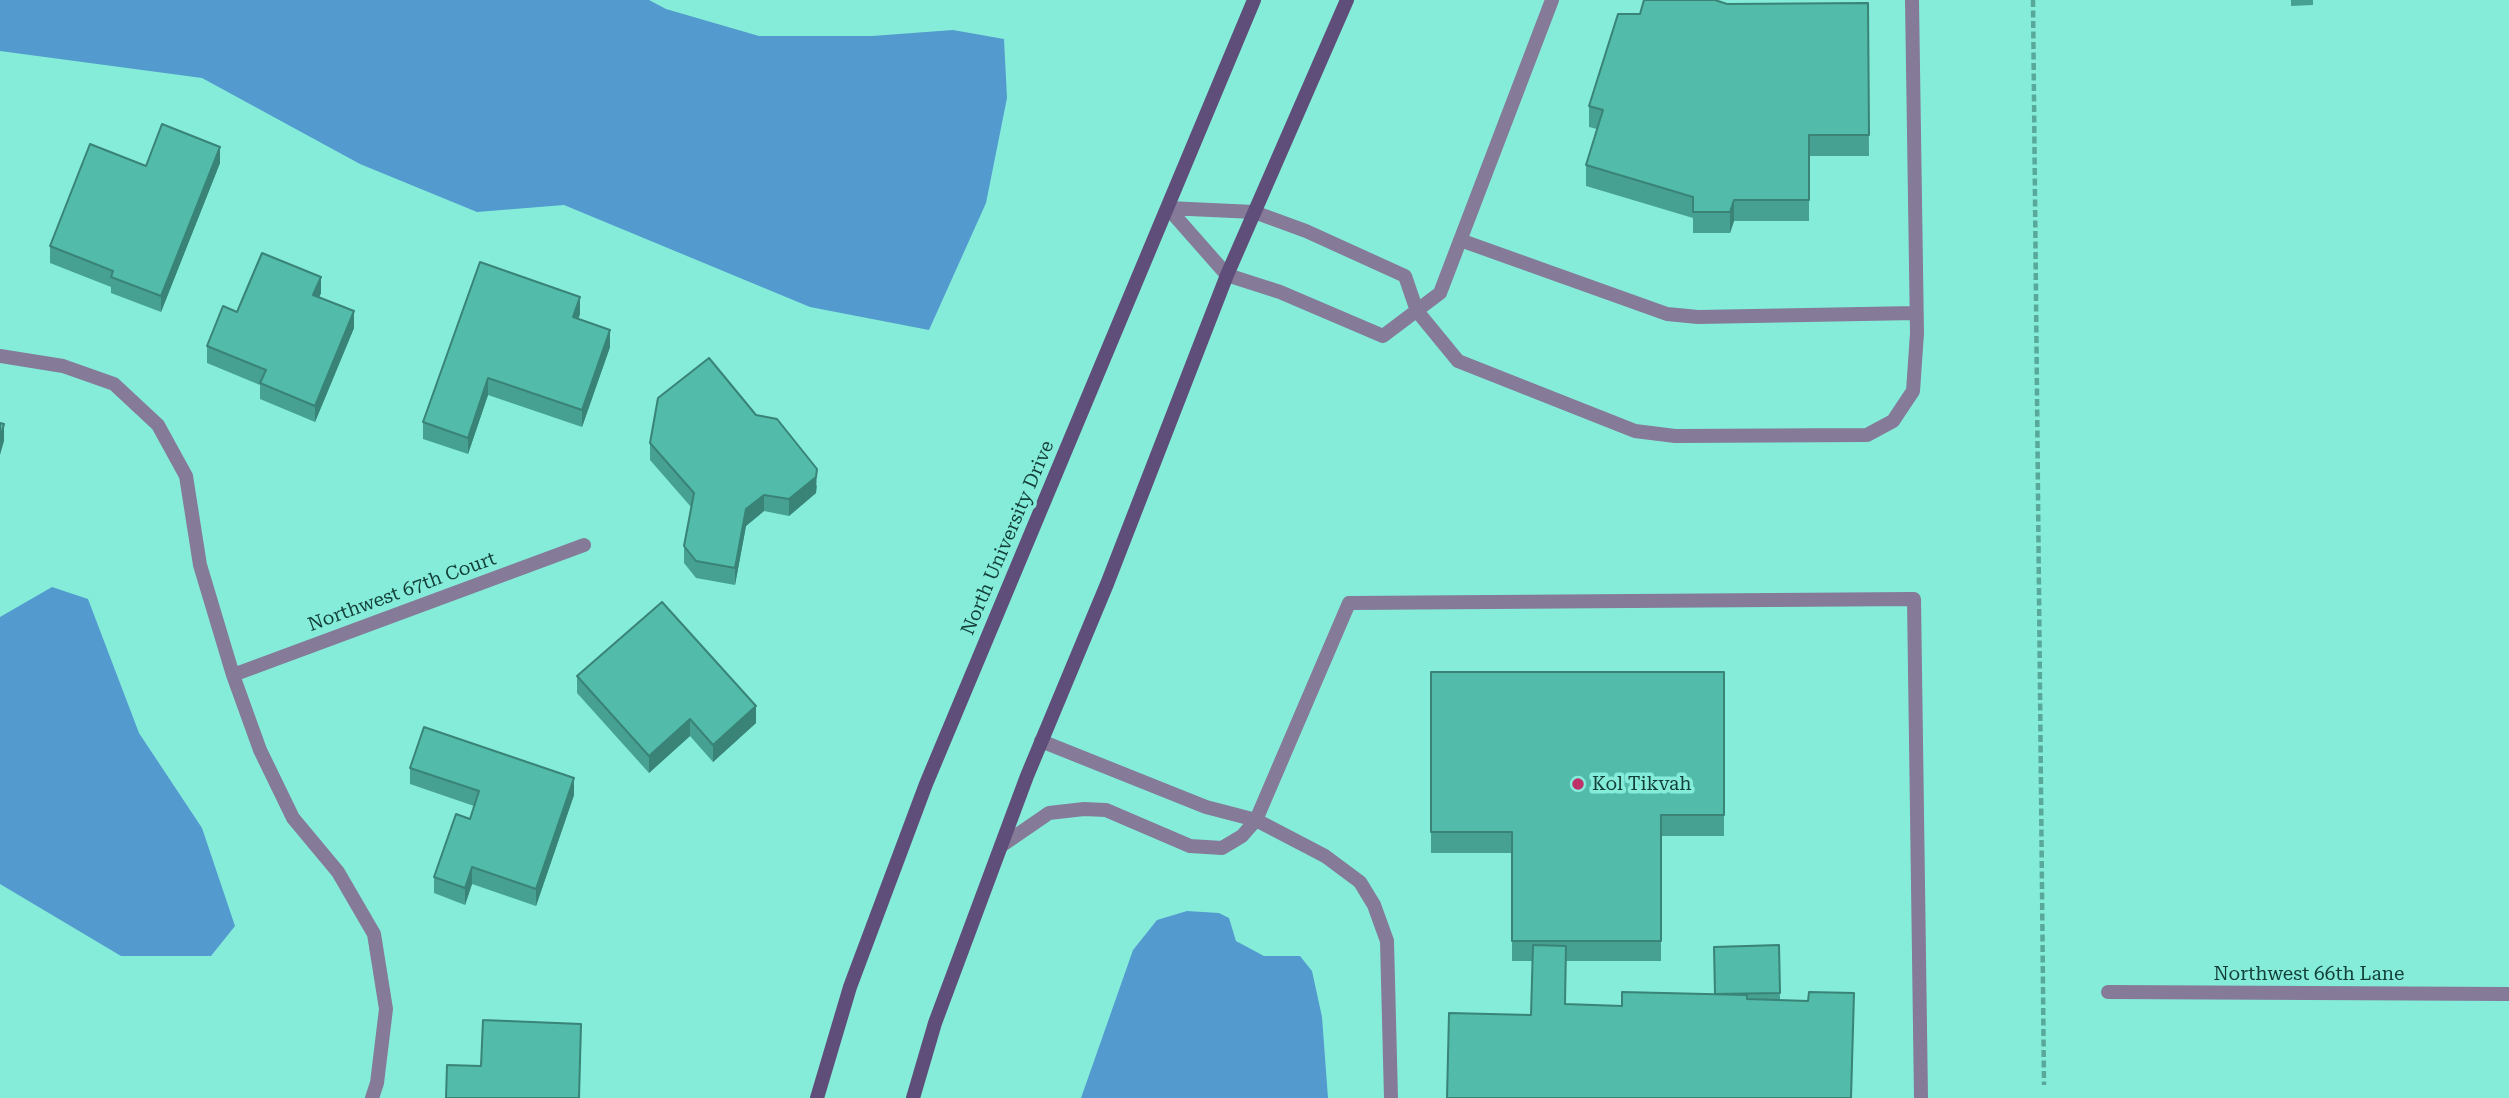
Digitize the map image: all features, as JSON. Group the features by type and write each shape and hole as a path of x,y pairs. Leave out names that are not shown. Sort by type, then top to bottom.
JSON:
{"main road":[{"name":"North University Drive","path":"817,1098 850,988 926,784 1254,0"},
{"path":"912,1098 935,1023 1041,741 1107,584 1227,275 1347,0"}],"street":[{"path":"1168,208 1227,275 1280,292 1383,336 1440,293 1552,0"},
{"path":"1168,208 1254,212 1306,231 1405,276 1417,311 1458,361 1635,431 1675,436 1867,435 1894,422 1913,391 1916,313 1912,0"},
{"path":"1460,240 1667,314 1698,317 1916,313"},
{"path":"0,356 63,366 114,384 158,425 186,476 200,565 233,675 260,750 293,818 338,872 374,934 386,1009 377,1083 372,1098"},
{"name":"Northwest 67th Court","path":"233,675 584,545"},
{"path":"1001,846 1049,813 1084,809 1106,810 1190,846 1222,848 1242,836 1256,820 1349,603 1914,599 1921,1098"},
{"path":"1041,741 1206,807 1256,820 1325,856 1360,882 1374,905 1387,941 1391,1098"},
{"name":"Northwest 66th Lane","path":"2108,992 2509,994"}],"path":[{"path":"2033,0 2044,1085"}],"water":[{"path":"0,0 649,0 666,9 759,36 872,36 953,30 1004,39 1007,98 986,203 929,330 810,307 564,205 477,212 360,164 202,78 0,51"},
{"path":"52,587 88,599 139,733 202,828 235,926 211,956 121,956 0,884 0,617"},
{"path":"1187,911 1219,913 1229,918 1236,941 1264,956 1300,956 1312,971 1322,1017 1328,1098 1081,1098 1133,950 1157,920"}],"building":[{"path":"1644,0 1715,0 1727,4 1868,3 1869,135 1809,135 1809,200 1734,200 1730,212 1693,212 1693,197 1586,165 1603,110 1589,106 1618,14 1640,14"},
{"path":"162,124 220,147 161,296 111,277 113,271 50,246 90,144 146,166"},
{"path":"262,253 321,277 313,295 354,311 315,406 260,383 266,370 207,346 223,306 237,312"},
{"path":"480,262 580,297 573,317 610,330 582,410 488,378 468,438 423,422"},
{"path":"709,358 756,415 777,419 817,469 816,477 789,499 764,495 746,509 735,568 696,561 684,546 694,493 650,443 658,398"},
{"path":"0,423 4,424 0,439"},
{"path":"662,602 756,706 713,745 690,719 649,756 577,676"},
{"path":"1431,672 1724,672 1724,815 1661,815 1661,941 1512,941 1512,832 1431,832"},
{"path":"424,727 574,778 536,889 472,867 465,888 434,877 456,814 470,819 479,791 410,768"},
{"path":"1533,945 1566,946 1565,1004 1622,1006 1622,992 1747,995 1747,999 1808,1001 1809,992 1854,993 1851,1098 1447,1098 1449,1013 1531,1015"},
{"path":"1779,945 1780,993 1715,994 1714,947"},
{"path":"483,1020 581,1024 579,1098 446,1098 447,1065 481,1066"}],"place":[{"name":"Kol Tikvah","path":"1578,784"}]}
